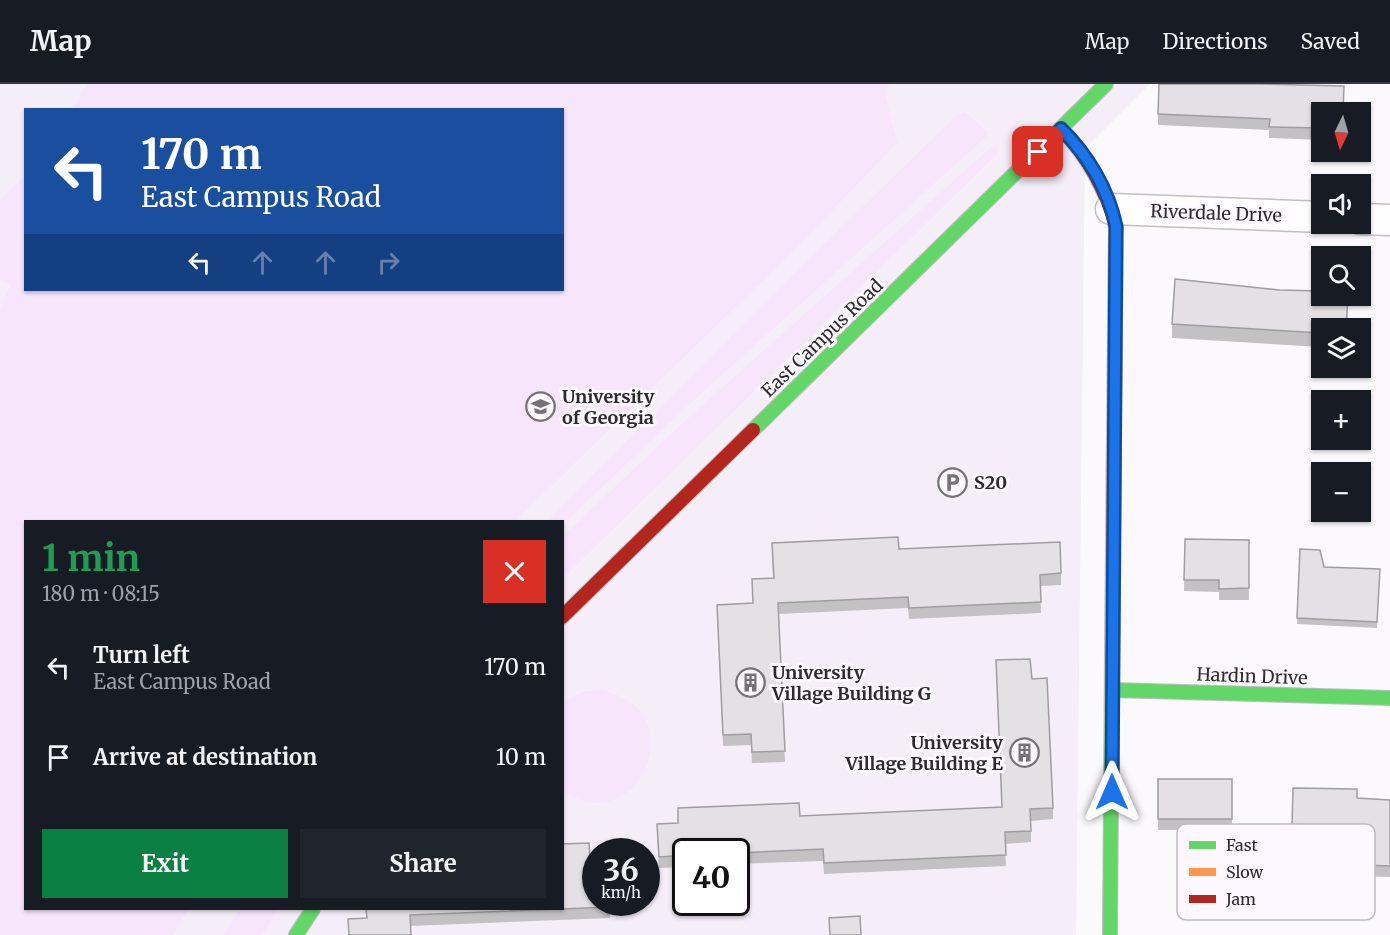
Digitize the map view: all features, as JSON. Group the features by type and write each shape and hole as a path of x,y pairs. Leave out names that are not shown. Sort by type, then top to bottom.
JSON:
{"street":[{"name":"East Campus Road","path":"564,615 1106,84"},
{"path":"1061,129 1093,167 1111,208 1116,226 1110,935"},
{"name":"Riverdale Drive","path":"1111,208 1311,217"},
{"path":"1371,219 1390,220"},
{"name":"Hardin Drive","path":"1112,690 1390,698"},
{"path":"296,935 311,910"}],"shaded area":[{"name":"University of Georgia","path":"0,84 1150,84 1085,149 1076,935 0,935"},
{"path":"87,84 890,84 884,91 897,143 789,255 516,520 24,520 24,910 187,910 173,935 0,935 0,308 11,285 0,279 0,200 24,177 24,291 564,291 564,108 74,108"},
{"path":"965,112 988,132 987,136 685,408 564,523 564,520 548,520 769,298 957,115"},
{"path":"997,142 997,154 564,577 564,535 685,421"},
{"path":"601,690 631,703 647,722 651,746 645,768 632,788 612,800 589,802 564,790 564,701 582,692"},
{"path":"239,910 278,910 262,935 223,935"}],"building":[{"path":"1159,84 1344,86 1343,102 1311,102 1311,128 1269,127 1270,119 1158,114"},
{"path":"1175,279 1280,290 1311,291 1311,306 1347,306 1347,318 1311,318 1311,332 1172,324"},
{"name":"University Village Building G","path":"898,537 899,549 1060,542 1061,573 1040,575 1041,602 909,608 908,597 778,603 785,751 752,752 751,734 723,735 717,605 753,603 752,579 774,578 772,543"},
{"path":"1185,539 1249,540 1249,588 1219,589 1219,580 1184,580"},
{"path":"1300,549 1320,550 1324,567 1380,569 1377,622 1297,618"},
{"name":"University Village Building E","path":"1030,659 1032,679 1047,678 1053,808 1030,809 1031,831 1005,832 1006,855 824,863 823,849 750,852 750,838 672,838 672,856 660,857 657,824 678,823 678,808 799,803 800,816 1002,807 996,660"},
{"path":"1158,779 1232,779 1232,819 1158,819"},
{"path":"1293,788 1357,789 1357,798 1390,800 1390,866 1375,866 1375,824 1292,824"},
{"path":"582,843 582,908 564,909 564,844"},
{"path":"366,910 533,910 410,915 411,935 349,935 348,919 367,918"},
{"path":"860,916 861,935 830,935 829,918"}],"traffic: fast":[{"path":"753,430 1106,84"},
{"path":"1110,935 1112,653"},
{"path":"1112,690 1390,698"},
{"path":"296,935 312,910"}],"traffic: slow":[{"path":"1112,653 1115,316"}],"traffic: jam":[{"path":"1061,128 1080,150 1095,174 1112,213 1116,227 1115,316"},
{"path":"564,615 753,430"}],"place":[{"name":"University of Georgia","path":"541,406"},
{"name":"S20","path":"953,482"},
{"name":"University Village Building G","path":"751,682"},
{"name":"University Village Building E","path":"1024,752"}],"route":[{"path":"1038,152 1061,129 1073,140 1100,180 1116,226 1112,792"}]}
